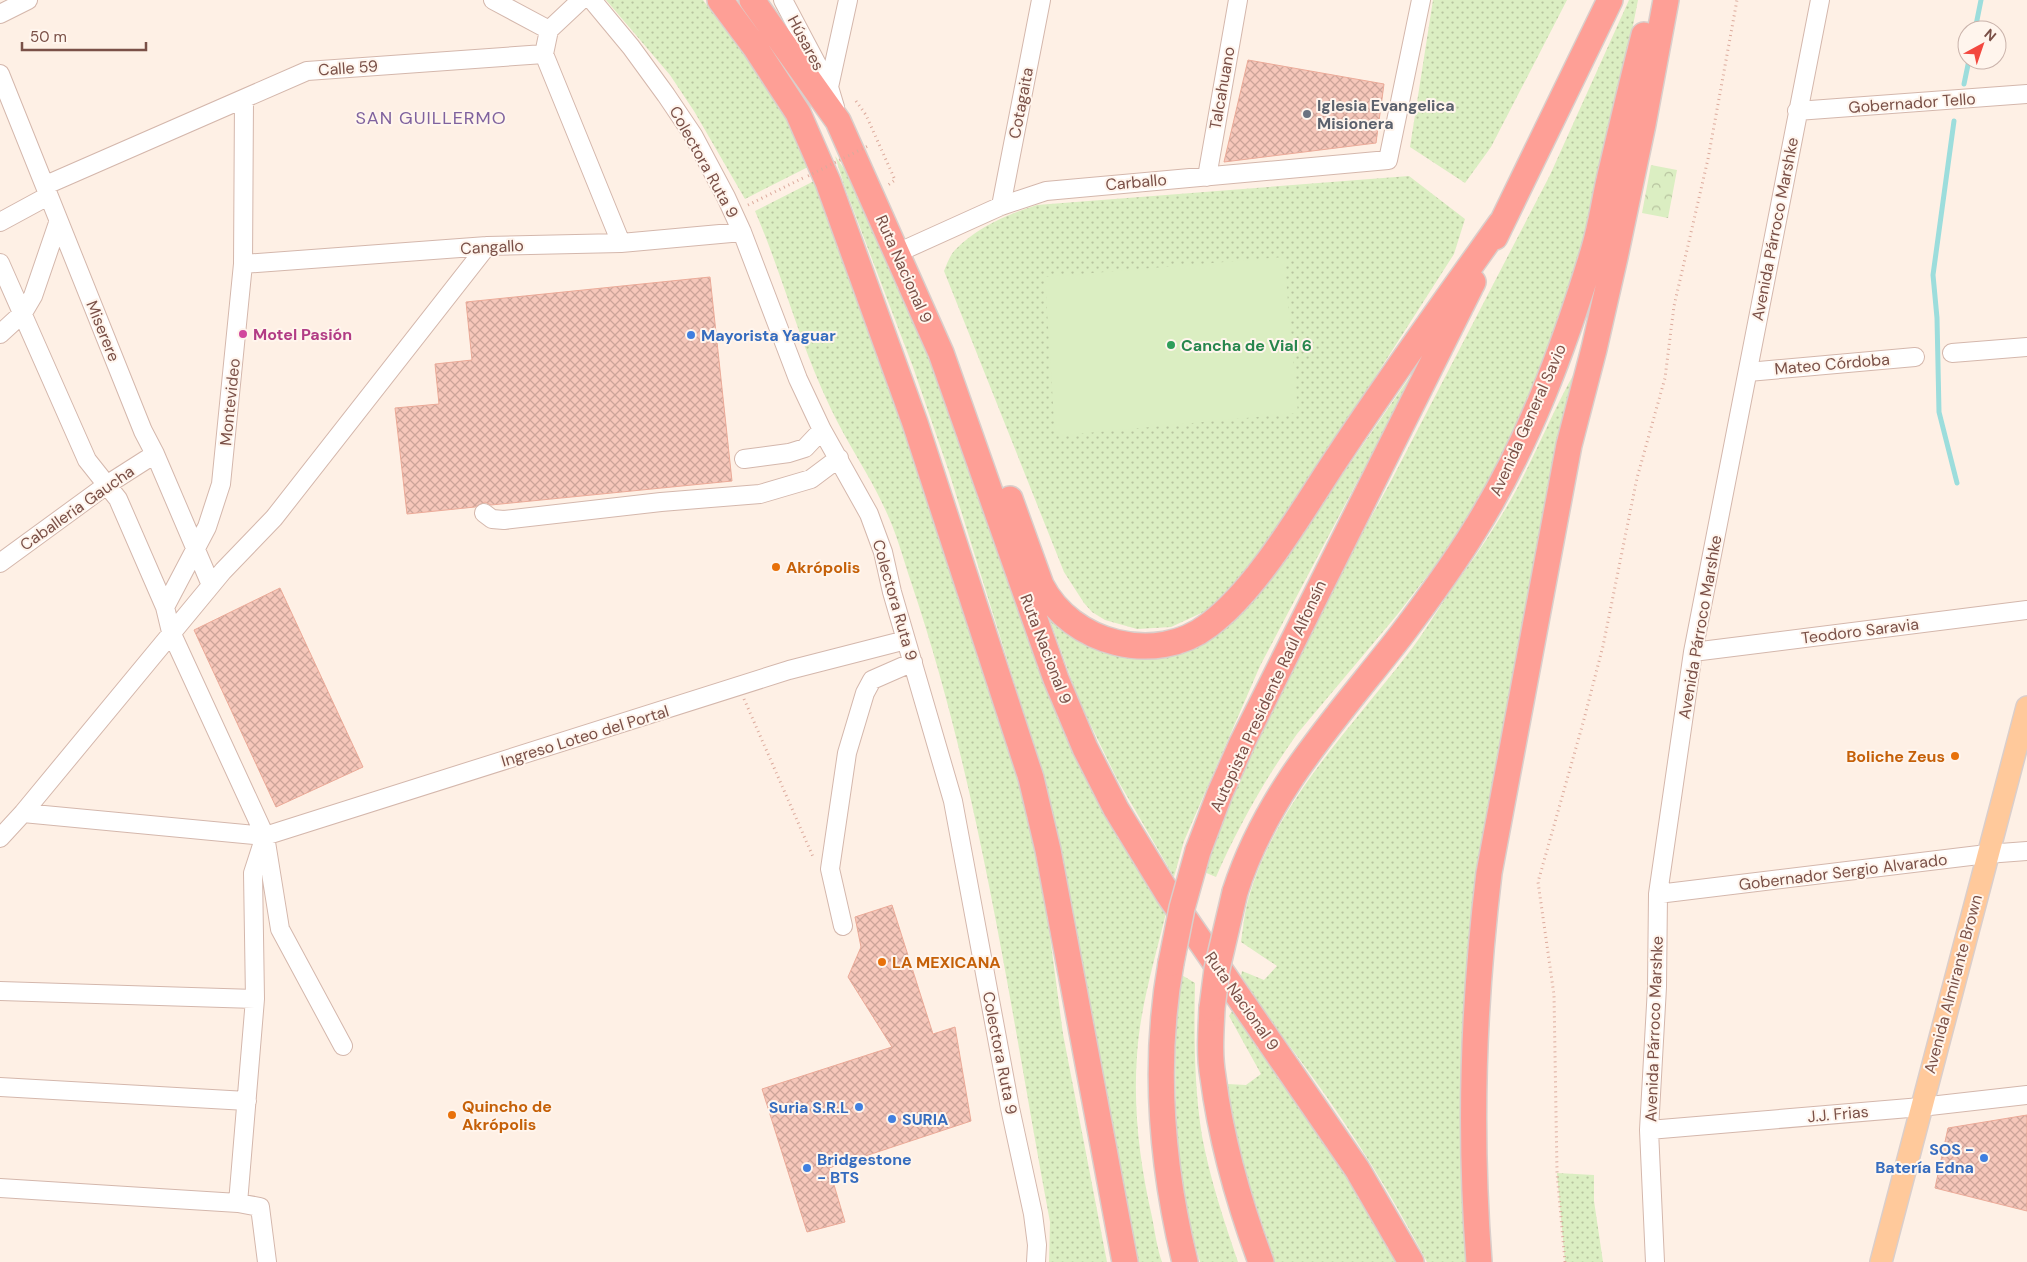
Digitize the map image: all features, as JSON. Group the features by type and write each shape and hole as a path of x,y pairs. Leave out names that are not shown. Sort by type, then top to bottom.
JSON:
{"highway":[{"path":"720,0 755,47 798,113 828,182 912,414 1031,778 1048,850 1125,1262"},
{"name":"Ruta Nacional 9","path":"752,0 838,122 897,253 941,353 1056,679 1085,748 1116,809 1173,902 1357,1169 1411,1262"},
{"path":"941,353 965,386 981,422 1033,564 1048,598 1067,619 1095,637 1132,645 1171,643 1197,634 1210,625 1247,587 1279,545 1406,354 1501,223 1610,0"},
{"name":"Avenida General Savio","path":"1261,1262 1250,1232 1227,1149 1212,1076 1212,1008 1217,969 1235,892 1247,856 1284,788 1312,746 1401,634 1450,568 1496,494 1521,443 1561,349 1594,250 1628,98 1654,0"},
{"path":"1479,1262 1475,1210 1472,1096 1475,1020 1489,873 1569,445 1615,257 1643,124 1666,0"},
{"name":"Autopista Presidente Raúl Alfonsín","path":"1185,1262 1164,1152 1161,1045 1166,990 1171,963 1182,908 1198,852 1217,800 1242,743 1501,223"}],"main road":[{"name":"Avenida Almirante Brown","path":"1881,1262 1920,1107 2027,707"}],"street":[{"path":"0,14 28,0"},
{"path":"493,0 549,30"},
{"path":"581,0 549,30 544,54 620,243"},
{"name":"Colectora Ruta 9","path":"592,0 631,47 693,135 726,197 742,232 798,379 822,430 869,514 883,552 892,592 953,801 1010,1108 1033,1214 1037,1245 1036,1262"},
{"name":"Húsares","path":"783,0 829,87"},
{"path":"838,122 829,87 848,0"},
{"name":"Cotagaita","path":"1001,206 1041,0"},
{"name":"Talcahuano","path":"1207,177 1238,0"},
{"name":"Carballo","path":"897,253 1029,195 1056,190 1388,160 1421,0"},
{"name":"Avenida Párroco Marshke","path":"1655,1262 1650,1130 1657,987 1658,894 1693,652 1820,0"},
{"name":"Calle 59","path":"0,222 47,191 307,71 544,54"},
{"name":"Miserere","path":"0,74 7,111 47,191 58,223 143,431 155,454 211,585"},
{"name":"Gobernador Tello","path":"1798,111 2027,94"},
{"name":"Montevideo","path":"165,606 207,527 222,484 243,264 244,99"},
{"path":"0,334 23,314 33,296 58,223"},
{"name":"Cangallo","path":"243,264 487,246 620,243 742,232"},
{"path":"0,838 23,813 211,585 274,518 487,246"},
{"path":"0,263 87,460 108,484 118,499 165,606 171,632 265,836 280,929 343,1046"},
{"path":"1952,353 2027,346"},
{"name":"Mateo Córdoba","path":"1748,372 1915,357"},
{"path":"744,460 789,453 805,448 822,430"},
{"name":"Caballeria Gaucha","path":"0,563 108,484 155,454"},
{"path":"484,513 492,519 504,520 661,502 760,494 811,479 839,458"},
{"name":"Teodoro Saravia","path":"1693,652 2027,610"},
{"name":"Ingreso Loteo del Portal","path":"265,836 790,670 906,640"},
{"path":"843,926 830,869 847,753 865,693 872,680 913,662"},
{"path":"23,813 265,836"},
{"path":"238,1203 255,999 253,873 265,836"},
{"name":"Gobernador Sergio Alvarado","path":"1658,894 1987,854 2027,851"},
{"path":"0,991 255,999"},
{"path":"0,1087 247,1101"},
{"name":"J.J. Frias","path":"1650,1130 1920,1107 2027,1095"},
{"path":"0,1188 238,1203 260,1208 265,1262"}],"path":[{"path":"1565,1262 1557,1173 1554,995 1538,882 1583,724 1605,637 1637,478 1665,378 1674,306 1708,159 1737,0"},
{"path":"856,101 866,115 895,180 888,185 884,177"},
{"path":"752,203 870,145 874,153"},
{"path":"739,687 815,861"}],"green space":[{"path":"606,0 703,0 757,71 790,122 810,166 745,199 694,111 670,75"},
{"path":"1433,0 1567,0 1491,147 1465,183 1410,147"},
{"path":"1629,0 1638,0 1618,102 1576,287 1505,453 1458,536 1397,615 1297,734 1285,751 1233,840 1216,877 1204,872 1254,742 1304,639 1391,481 1550,175"},
{"path":"835,156 855,184 925,340 1091,784 1111,825 1166,913 1141,1019 1136,1076 1138,1137 1156,1240 1162,1262 1137,1262 1075,924 1042,772 949,472 913,367 845,188"},
{"path":"1651,165 1677,170 1668,218 1642,213"},
{"path":"1409,176 1465,219 1454,254 1288,513 1244,572 1208,610 1171,627 1137,629 1105,620 1092,612 1064,572 944,271 953,252 963,242 983,228 1004,217 1037,205"},
{"path":"816,180 832,220 988,673 1026,809 1043,884 1063,1034 1107,1262 1049,1262 1050,1222 992,899 957,739 935,660 892,525 878,495 837,422 820,385 755,211"},
{"name":"Cancha de Vial 6","path":"1284,257 1298,413 1055,436 1045,277"},
{"path":"1438,336 1357,482 1260,666 1184,841 1174,877 1117,779 1079,701 1050,620 1073,637 1145,655 1280,565"},
{"path":"1576,370 1525,611 1497,766 1465,998 1461,1081 1469,1262 1427,1262 1401,1214 1358,1143 1302,1063 1240,981 1242,971 1264,980 1277,966 1241,942 1245,913 1259,868 1274,835 1293,803 1336,743 1413,648 1486,539 1509,503"},
{"path":"1180,974 1195,983 1195,1060 1202,1136 1213,1184 1238,1262 1200,1262 1187,1213 1179,1149 1175,1062"},
{"path":"1234,1008 1292,1087 1399,1262 1275,1262 1239,1154 1227,1084 1246,1085 1261,1074 1229,1016"},
{"path":"1557,1173 1594,1175 1594,1201 1603,1262 1565,1262"}],"building":[{"name":"Iglesia Evangelica Misionera","path":"1248,60 1384,84 1376,143 1224,162"},
{"path":"710,277 732,481 491,505 485,502 475,507 407,514 395,408 439,404 435,364 472,360 466,302"},
{"path":"280,588 363,767 276,807 194,630"},
{"path":"892,905 933,1034 955,1027 971,1121 829,1168 845,1222 807,1232 762,1089 892,1047 848,977 861,947 855,917"},
{"name":"SOS - Batería Edna","path":"2027,1115 2027,1211 1935,1188 1948,1128"}],"waterway":[{"path":"1977,20 1981,0"},
{"path":"1964,84 1967,70"},
{"path":"1954,121 1933,275 1937,318 1939,412 1957,483"}],"place":[{"name":"Iglesia Evangelica Misionera","path":"1307,114"},
{"name":"Motel Pasión","path":"243,334"},
{"name":"Mayorista Yaguar","path":"691,335"},
{"name":"Cancha de Vial 6","path":"1171,345"},
{"name":"Akrópolis","path":"776,567"},
{"name":"Boliche Zeus","path":"1955,756"},
{"name":"LA MEXICANA","path":"882,962"},
{"name":"Suria S.R.L","path":"859,1107"},
{"name":"Quincho de Akrópolis","path":"452,1115"},
{"name":"SURIA","path":"892,1119"},
{"name":"SOS - Batería Edna","path":"1984,1158"},
{"name":"Bridgestone - BTS","path":"807,1168"}],"district":[{"name":"SAN GUILLERMO","path":"431,118"}]}
